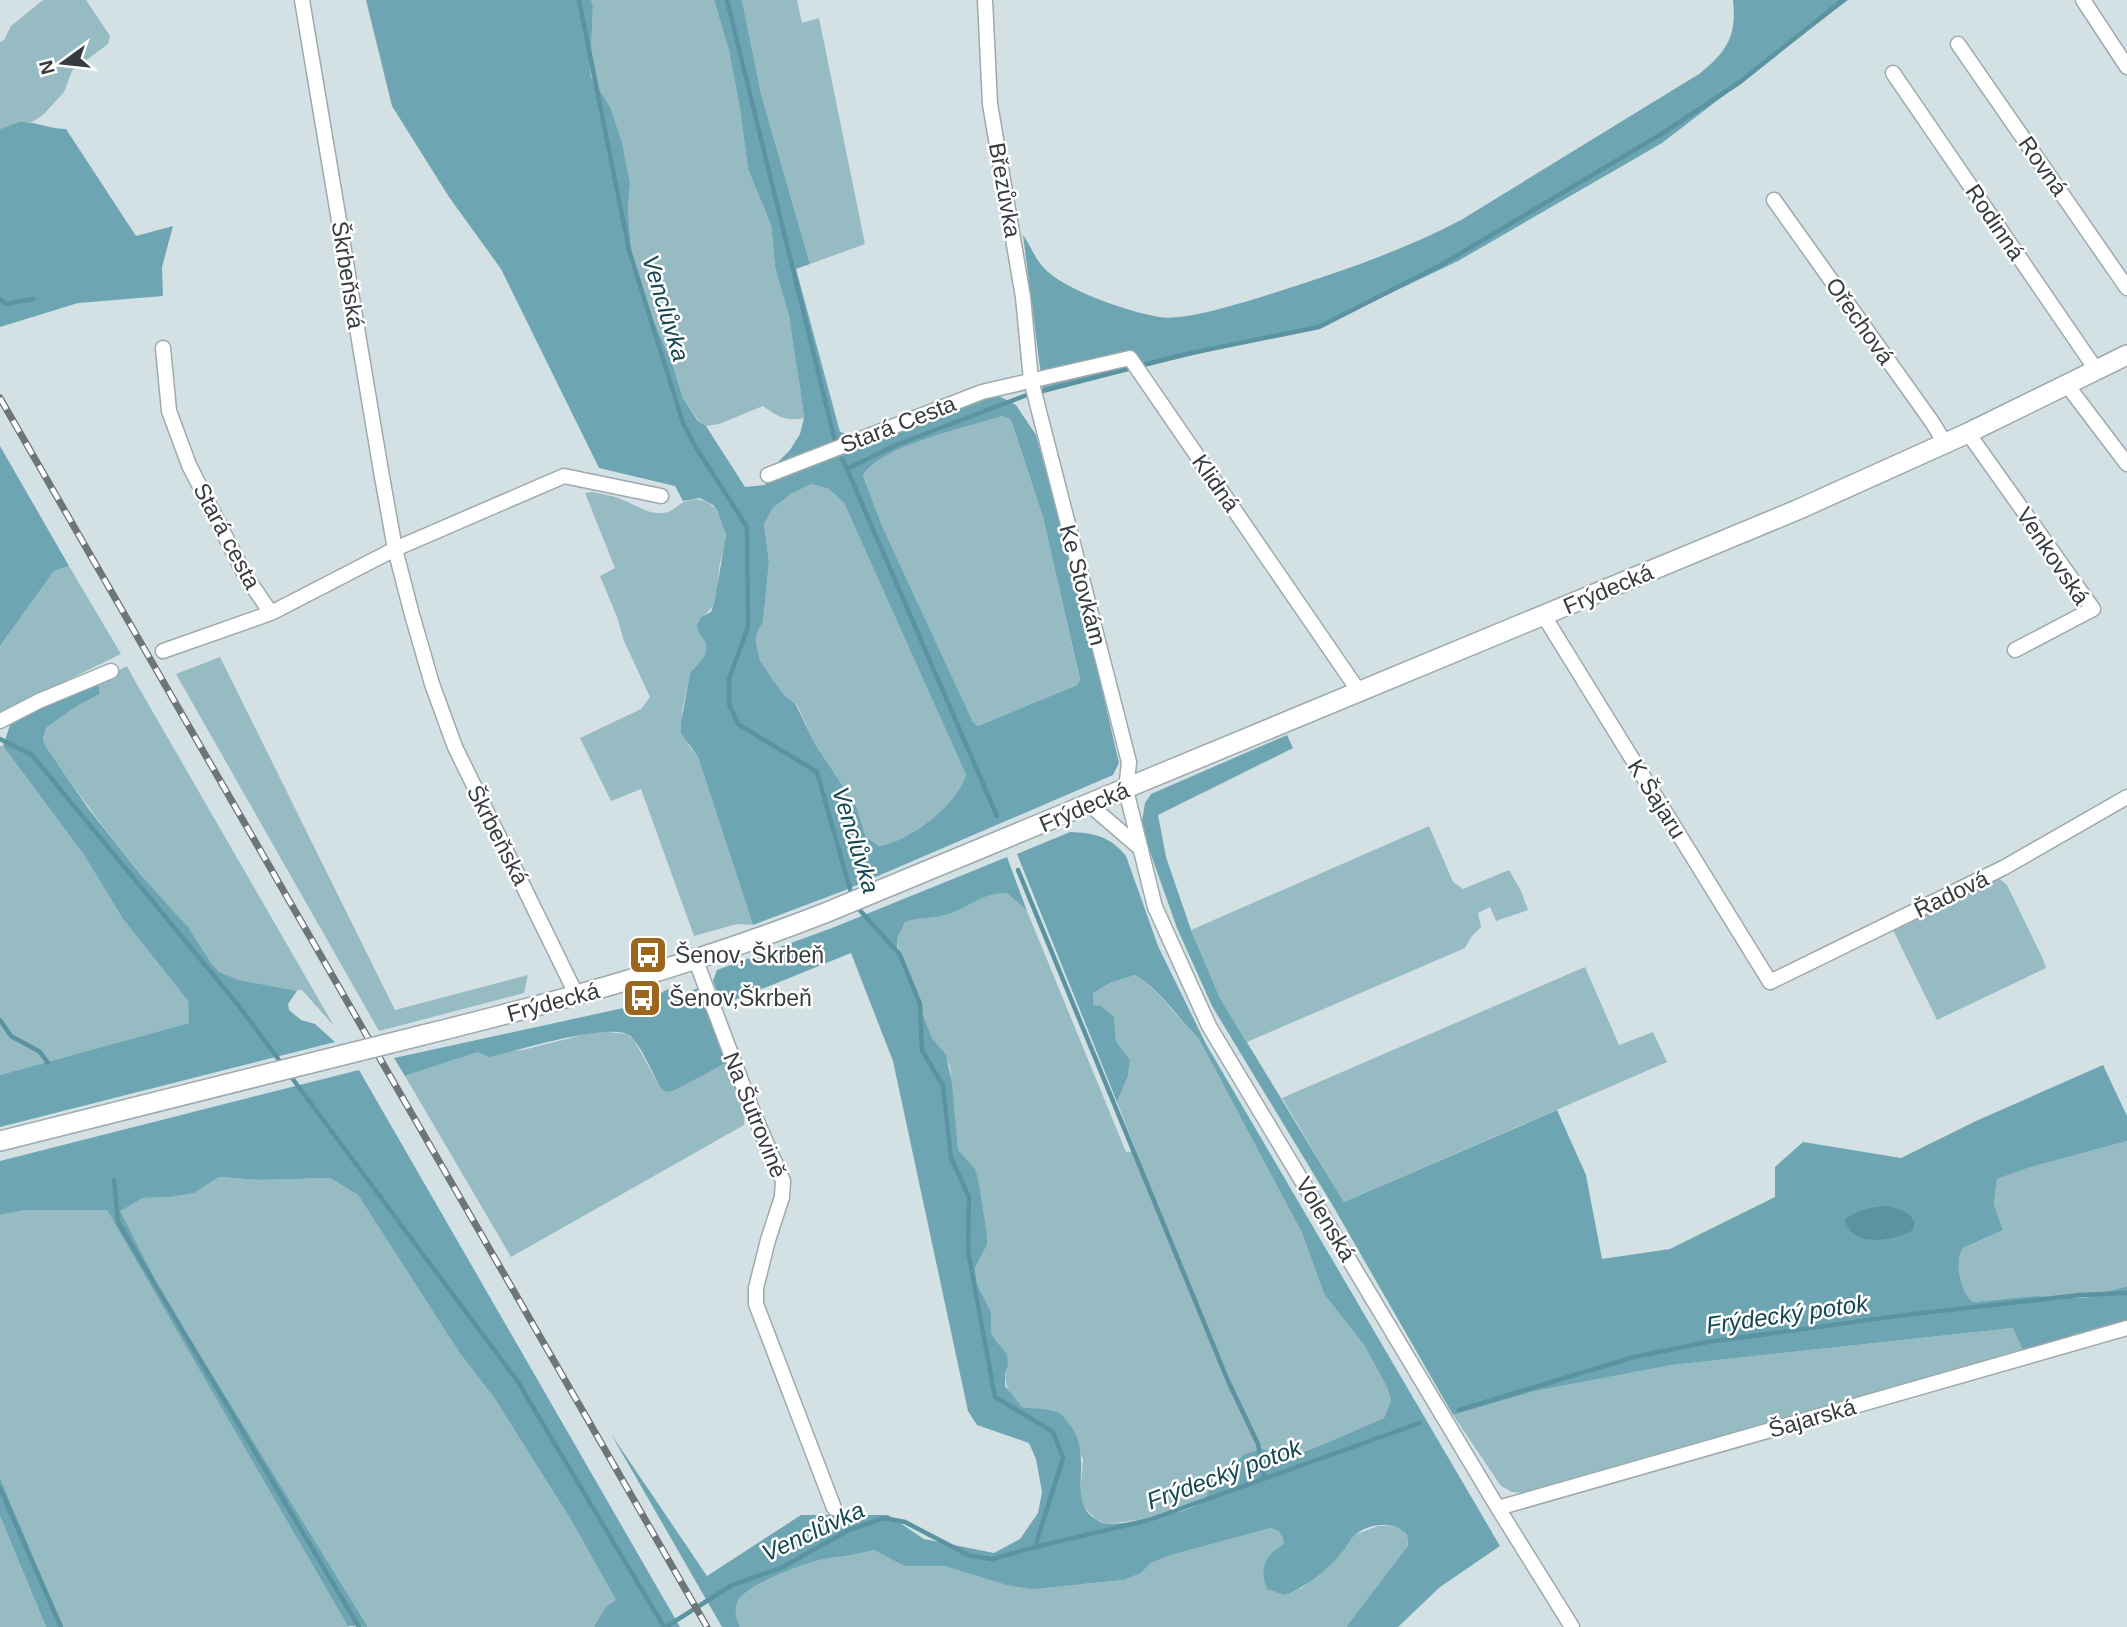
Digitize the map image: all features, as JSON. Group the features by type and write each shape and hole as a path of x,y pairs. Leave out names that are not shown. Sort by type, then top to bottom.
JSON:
{"main road":[{"name":"Frýdecká","path":"0,1141 577,996 696,961 825,913 1090,805 1829,497 2127,355"}],"street":[{"name":"Škrbeňská","path":"302,0 395,550 423,656 455,747 577,996"},
{"name":"Březůvka","path":"985,0 990,104 1023,297 1031,380"},
{"path":"2083,0 2127,67"},
{"name":"Rovná","path":"1958,44 2127,288"},
{"name":"Rodinná","path":"1893,73 2097,371"},
{"name":"Ořechová","path":"1774,200 1945,443"},
{"name":"Stará cesta","path":"163,348 169,411 189,465 245,575 271,613 163,651"},
{"name":"Klidná","path":"1031,380 1130,358 1360,693"},
{"name":"Stará Cesta","path":"768,475 982,392 1031,380"},
{"name":"Ke Stovkám","path":"1031,380 1129,762 1126,790"},
{"path":"2067,385 2127,464"},
{"name":"Venkovská","path":"1968,433 2093,609 2015,650"},
{"path":"271,613 395,550 564,476 661,496"},
{"name":"K Šajaru","path":"1544,616 1769,982"},
{"path":"0,721 39,701 111,671"},
{"name":"Volenská","path":"1126,790 1155,907 1209,1026 1572,1627"},
{"name":"Řadová","path":"1769,982 2005,867 2127,797"},
{"path":"1090,805 1141,849"},
{"name":"Na Šutrovině","path":"696,961 754,1115 783,1181 782,1197 756,1288 756,1304 834,1508"},
{"name":"Šajarská","path":"1498,1508 2127,1328"}],"shaded area":[{"path":"43,0 86,0 110,36 108,44 72,71 64,92 43,115 32,122 19,122 0,129 0,42 4,40 11,26"},
{"path":"366,0 591,0 590,76 610,107 622,143 630,184 628,210 632,263 641,294 671,360 683,398 698,421 706,426 745,487 765,485 774,466 790,450 800,434 804,418 789,316 775,266 771,225 748,169 729,51 714,0 742,0 761,94 810,264 796,269 840,432 875,441 982,398 999,396 1016,405 1036,435 1084,612 1119,763 1113,775 843,891 753,925 698,757 681,733 690,673 705,656 706,643 697,626 701,617 711,612 726,535 718,512 713,505 700,498 683,501 675,486 599,468 501,269 449,197 392,106","holes":["1002,416 1010,419 1013,426 1043,517 1080,680 1077,685 978,726 973,722 883,528 863,476 872,465 905,447","811,484 829,489 844,503 966,775 953,798 918,830 879,846 866,837 856,806 815,744 795,703 785,696 760,660 756,643 757,633 763,622 769,562 764,524 773,508 791,494"]},
{"path":"591,0 714,0 729,51 748,169 771,225 775,266 795,345 804,418 782,417 763,406 719,424 706,426 699,421 683,398 671,360 641,294 632,263 628,210 630,184 590,76"},
{"path":"742,0 797,0 802,23 819,18 865,244 810,264 761,94"},
{"path":"1733,0 1848,0 1662,143 1458,261 1328,323 1043,391 1023,235 1043,267 1065,284 1114,305 1159,317 1182,317 1209,312 1310,281 1387,254 1461,220 1699,74 1717,58 1728,42 1733,24"},
{"path":"19,122 66,129 136,236 173,226 162,267 163,296 78,303 0,327 0,129"},
{"path":"1002,416 1010,419 1013,426 1043,517 1080,681 1077,685 978,726 973,722 883,528 863,476 872,465 905,447"},
{"path":"0,446 69,566 54,571 0,646"},
{"path":"811,484 829,489 844,503 966,775 953,798 918,830 879,846 866,837 856,806 815,744 796,703 785,696 760,660 756,643 757,633 763,622 769,562 764,524 773,508 791,494"},
{"path":"585,493 615,497 658,513 667,512 687,501 702,500 713,506 721,518 725,537 716,597 711,608 701,617 700,635 706,643 705,656 690,673 682,712 689,746 698,757 753,925 737,924 694,936 641,789 611,801 580,738 641,709 650,697 624,641 600,576 615,568"},
{"path":"69,566 121,654 0,713 0,646 54,571"},
{"path":"220,657 395,1010 528,975 524,993 379,1031 176,674"},
{"path":"127,666 334,1026 302,990 271,989 219,972 205,956 185,924 150,885 79,795 46,747 43,739 46,728 100,694 98,681"},
{"path":"98,681 100,694 46,728 43,739 46,747 88,808 141,875 188,927 219,972 238,980 297,991 288,1004 289,1010 301,1020 315,1024 335,1042 0,1127 0,1075 189,1023 188,1001 123,919 84,855 3,746 11,722"},
{"path":"1287,735 1293,748 1158,815 1166,857 1191,930 1220,998 1344,1202 1557,1110 1586,1175 1602,1259 1670,1249 1775,1197 1775,1167 1803,1142 1901,1158 1976,1121 2103,1065 2127,1116 2127,1141 1997,1179 1994,1204 2003,1230 1963,1248 1959,1268 1962,1284 1973,1302 2035,1296 2086,1298 2127,1286 2127,1323 2023,1351 2013,1328 1672,1365 1535,1391 1453,1415 1333,1206 1212,1006 1177,928 1142,821 1145,803 1151,794"},
{"path":"0,746 3,746 84,855 123,919 188,1001 189,1023 0,1075"},
{"path":"1429,826 1453,882 1463,889 1509,870 1528,910 1496,921 1490,907 1478,913 1481,927 1465,948 1247,1042 1220,998 1191,930"},
{"path":"1070,832 1087,833 1108,840 1126,856 1158,946 1206,1044 1500,1546 1440,1587 1398,1627 1346,1627 1408,1546 1407,1535 1402,1530 1383,1525 1356,1534 1324,1571 1285,1595 1267,1589 1265,1582 1265,1563 1272,1553 1284,1544 1283,1537 1271,1528 1171,1555 1151,1563 1141,1573 1124,1580 1033,1589 1007,1585 945,1566 904,1566 874,1550 817,1561 751,1588 738,1601 736,1608 740,1627 722,1627 611,1434 707,1576 801,1515 888,1515 924,1539 994,1553 1020,1539 1038,1513 1042,1492 1036,1459 1029,1443 977,1425 968,1411 893,1061 851,953 722,1005 713,981 717,970 832,928 1007,857 1027,911 1007,893 990,895 949,914 905,922 897,947 932,1038 946,1055 952,1083 958,1150 975,1169 978,1179 987,1245 975,1268 977,1284 991,1312 991,1333 1007,1355 1005,1386 1022,1407 1050,1410 1060,1414 1075,1432 1081,1459 1081,1496 1090,1515 1109,1524 1143,1520 1185,1510 1205,1499 1211,1473 1234,1464 1245,1454 1264,1449 1271,1455 1288,1456 1384,1418 1391,1400 1387,1387 1364,1345 1324,1294 1302,1233 1199,1039 1162,997 1135,975 1110,983 1093,993 1093,1005 1101,1006 1114,1017 1116,1041 1130,1060 1128,1076 1117,1102 1017,854"},
{"path":"1996,879 2007,885 2046,968 1937,1020 1893,930"},
{"path":"995,893 1007,893 1027,911 1126,1152 1136,1151 1117,1102 1128,1076 1130,1060 1116,1041 1114,1017 1093,1006 1093,993 1110,983 1135,975 1161,997 1199,1039 1302,1233 1324,1294 1364,1345 1387,1387 1391,1400 1384,1418 1311,1449 1272,1456 1208,1486 1209,1495 1200,1504 1154,1518 1107,1524 1096,1519 1082,1506 1080,1495 1083,1459 1059,1413 1022,1407 1006,1383 1008,1365 999,1343 991,1333 991,1312 977,1284 975,1268 987,1245 987,1234 975,1169 958,1151 950,1067 924,1022 898,948 898,938 905,922 949,914"},
{"path":"1585,967 1619,1045 1653,1032 1667,1062 1344,1202 1282,1098"},
{"path":"698,988 726,1063 673,1091 666,1092 660,1087 633,1039 618,1032 583,1035 489,1057 478,1052 405,1076 394,1058 642,1004 668,989 674,998"},
{"path":"598,1031 627,1034 634,1040 660,1087 673,1090 726,1063 745,1111 744,1125 511,1257 405,1076 478,1052 523,1050"},
{"path":"359,1070 680,1627 594,1627 606,1607 616,1600 571,1520 495,1399 459,1352 358,1195 330,1178 261,1180 219,1177 194,1193 143,1198 120,1211 162,1293 368,1627 348,1626 107,1210 25,1210 0,1215 0,1161"},
{"path":"2127,1141 2127,1286 2086,1298 2035,1296 1973,1302 1962,1284 1960,1254 1963,1248 2003,1230 1994,1204 1997,1179"},
{"path":"219,1177 261,1180 330,1178 358,1195 459,1352 495,1399 571,1520 616,1600 594,1627 368,1627 162,1293 119,1210 143,1198 194,1193"},
{"path":"1887,1206 1904,1211 1910,1216 1915,1223 1913,1230 1895,1237 1874,1240 1864,1239 1849,1229 1845,1219 1865,1210"},
{"path":"25,1210 107,1210 349,1627 63,1627 0,1478 0,1215"},
{"path":"2013,1328 2023,1351 1523,1493 1512,1492 1501,1486 1453,1415 1535,1391 1672,1365"},
{"path":"0,1478 63,1627 46,1627 0,1516"},
{"path":"0,1516 46,1627 0,1627"},
{"path":"1378,1526 1400,1529 1407,1535 1408,1547 1346,1627 740,1627 736,1614 738,1601 743,1595 777,1575 817,1561 874,1550 904,1566 945,1566 976,1573 1085,1584 1124,1580 1141,1573 1151,1563 1171,1555 1271,1528 1284,1537 1300,1589 1332,1563 1354,1535"}],"waterway":[{"name":"Venclůvka","path":"579,0 629,250 683,423 747,527 748,627 729,679 729,704 738,724 817,772 852,896"},
{"path":"727,0 835,441"},
{"path":"997,816 847,469 896,445 1027,395 1186,354 1319,327 1441,265 1663,133 1740,82 1843,0"},
{"path":"0,299 6,304 33,299"},
{"path":"842,459 847,469"},
{"path":"0,739 32,755 239,1006 282,1064"},
{"path":"1018,870 1228,1381 1258,1444 1264,1479"},
{"name":"Venclůvka","path":"666,1627 732,1585 781,1568 849,1530 884,1518 905,1522 970,1556 992,1559 1035,1547 1063,1458 1053,1432 995,1397 968,1251 969,1197 951,1158 943,1086 922,1050 920,1004 900,955 857,907"},
{"path":"0,1020 11,1036 40,1052 48,1063"},
{"path":"289,1074 518,1382 664,1627"},
{"path":"114,1180 118,1222 359,1627"},
{"name":"Frýdecký potok","path":"1459,1410 1634,1357 1708,1342 1905,1315 2080,1295 2127,1293"},
{"name":"Frýdecký potok","path":"1035,1547 1149,1520 1420,1423"},
{"path":"0,1488 61,1627"}],"railway":[{"path":"0,398 707,1627"}],"place":[{"name":"Šenov, Škrbeň","path":"648,955"},
{"name":"Šenov,Škrbeň","path":"642,998"}]}
